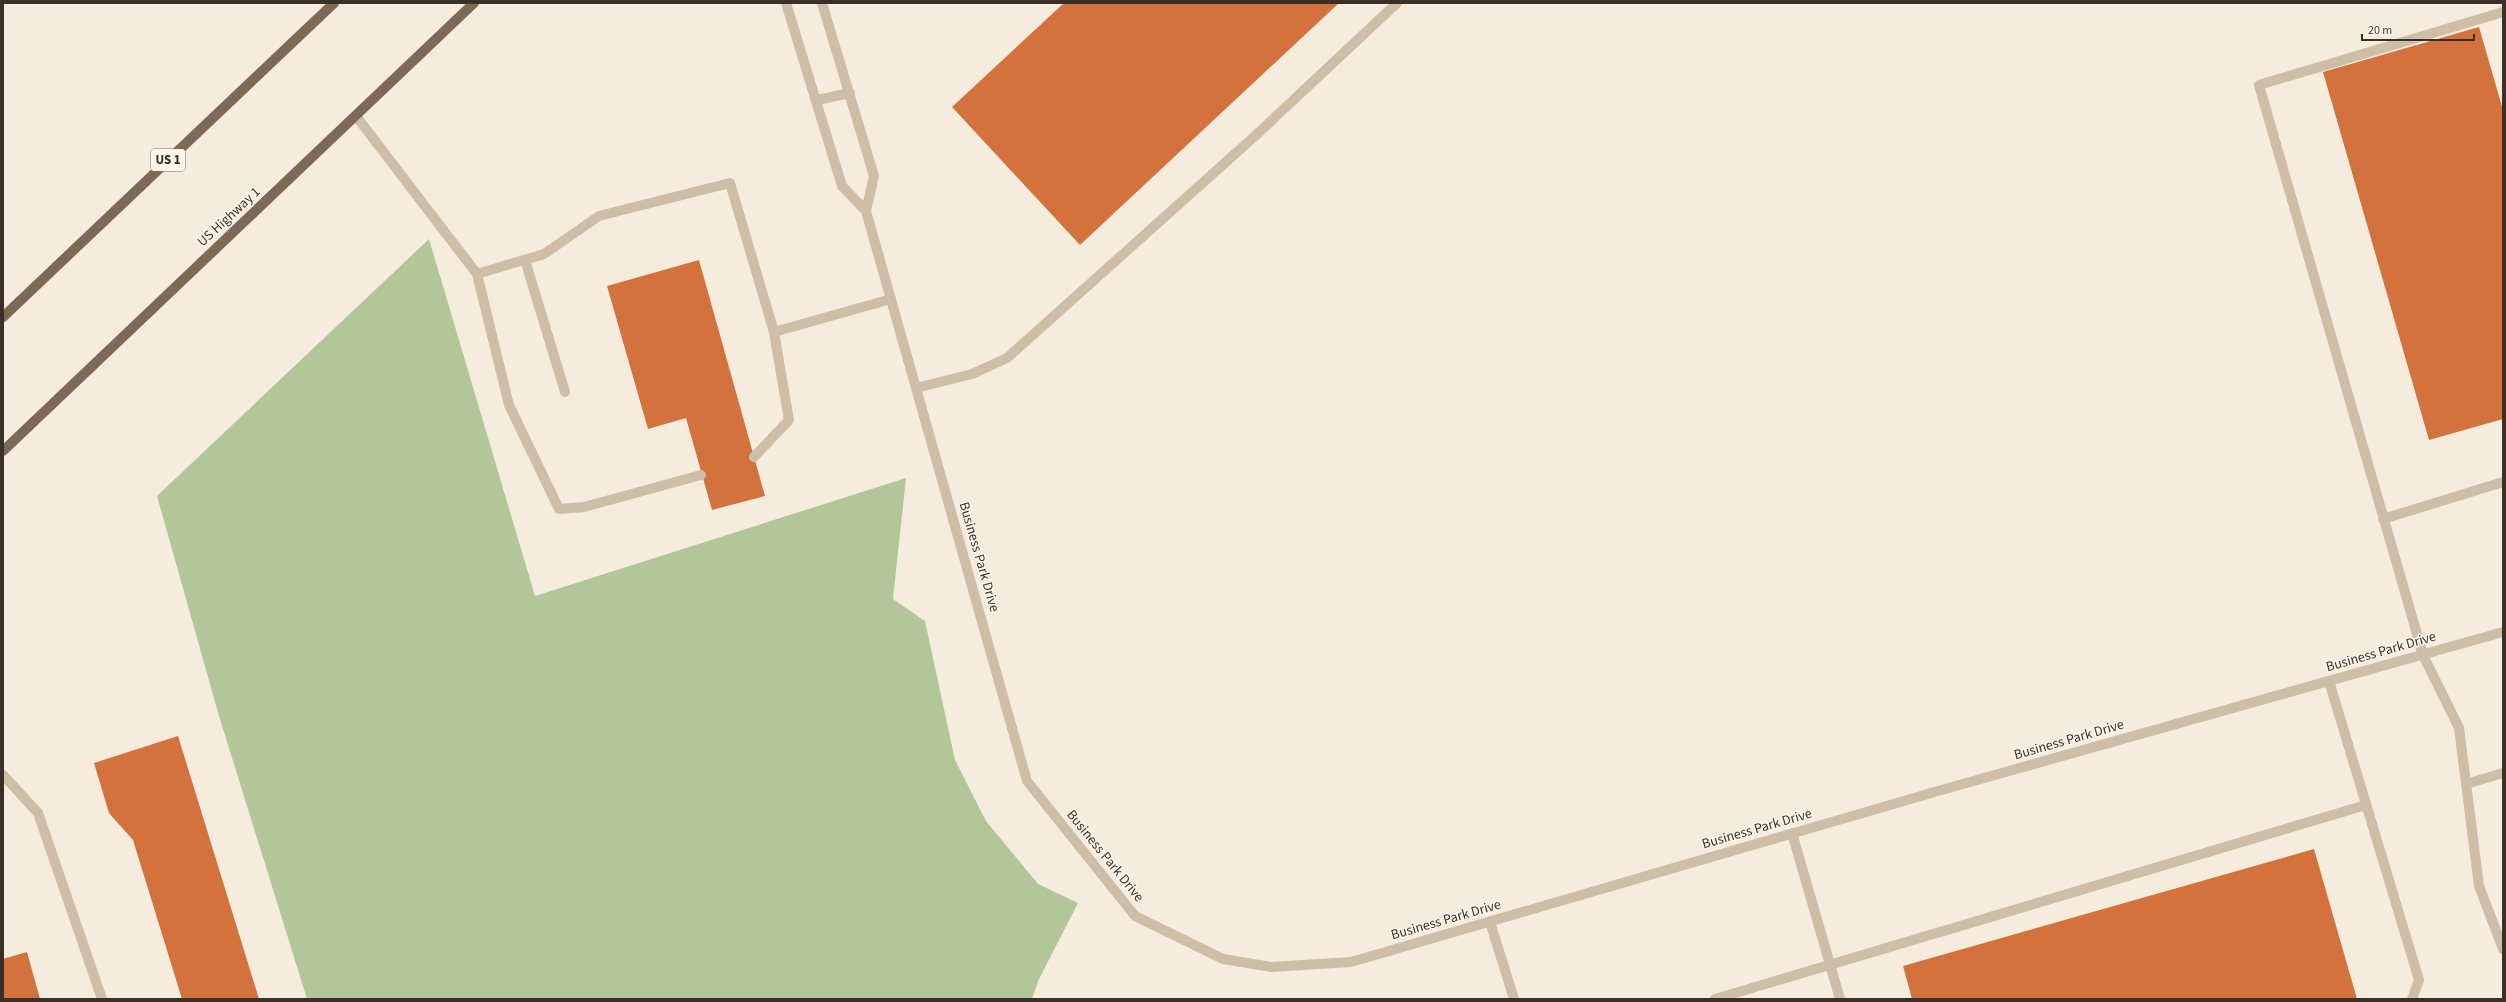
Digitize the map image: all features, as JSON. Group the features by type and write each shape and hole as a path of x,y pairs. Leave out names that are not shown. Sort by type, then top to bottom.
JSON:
{"main road":[{"name":"US 1","path":"3,317 334,3"},
{"name":"US Highway 1","path":"3,450 474,3"}],"street":[{"name":"Business Park Drive","path":"786,3 817,100 842,186 866,211 1027,781 1135,916 1223,959 1271,967 1351,962 1792,833 2503,632"},
{"name":"Business Park Drive","path":"822,3 874,176 866,211"},
{"path":"916,388 972,374 1007,358 1255,136 1397,3"},
{"path":"2503,12 2259,85 2423,655 2459,728 2479,886 2503,948"},
{"path":"817,100 850,93"},
{"path":"356,116 478,274 509,405 559,509 584,507 701,476"},
{"path":"478,274 544,254 599,216 730,183 774,332 789,420 754,457"},
{"path":"525,260 565,392"},
{"path":"774,332 891,299"},
{"path":"2383,519 2503,482"},
{"path":"2329,681 2419,980 2412,999"},
{"path":"2466,784 2503,773"},
{"path":"3,775 38,813 102,999"},
{"path":"1715,999 2366,805"},
{"path":"1792,833 1840,999"},
{"path":"1490,922 1514,999"}],"green space":[{"path":"429,239 535,596 906,478 893,599 925,621 955,760 986,821 1038,884 1078,903 1039,979 1032,999 307,999 219,716 157,496"}],"building":[{"path":"1064,3 1339,3 1080,245 952,107"},
{"path":"2479,27 2503,110 2503,419 2429,440 2323,72"},
{"path":"699,260 765,496 712,510 686,418 648,429 607,286"},
{"path":"178,736 259,999 182,999 133,840 109,813 94,763"},
{"path":"2314,849 2357,999 1912,999 1903,966"},
{"path":"27,952 40,999 3,999 3,959"}]}
